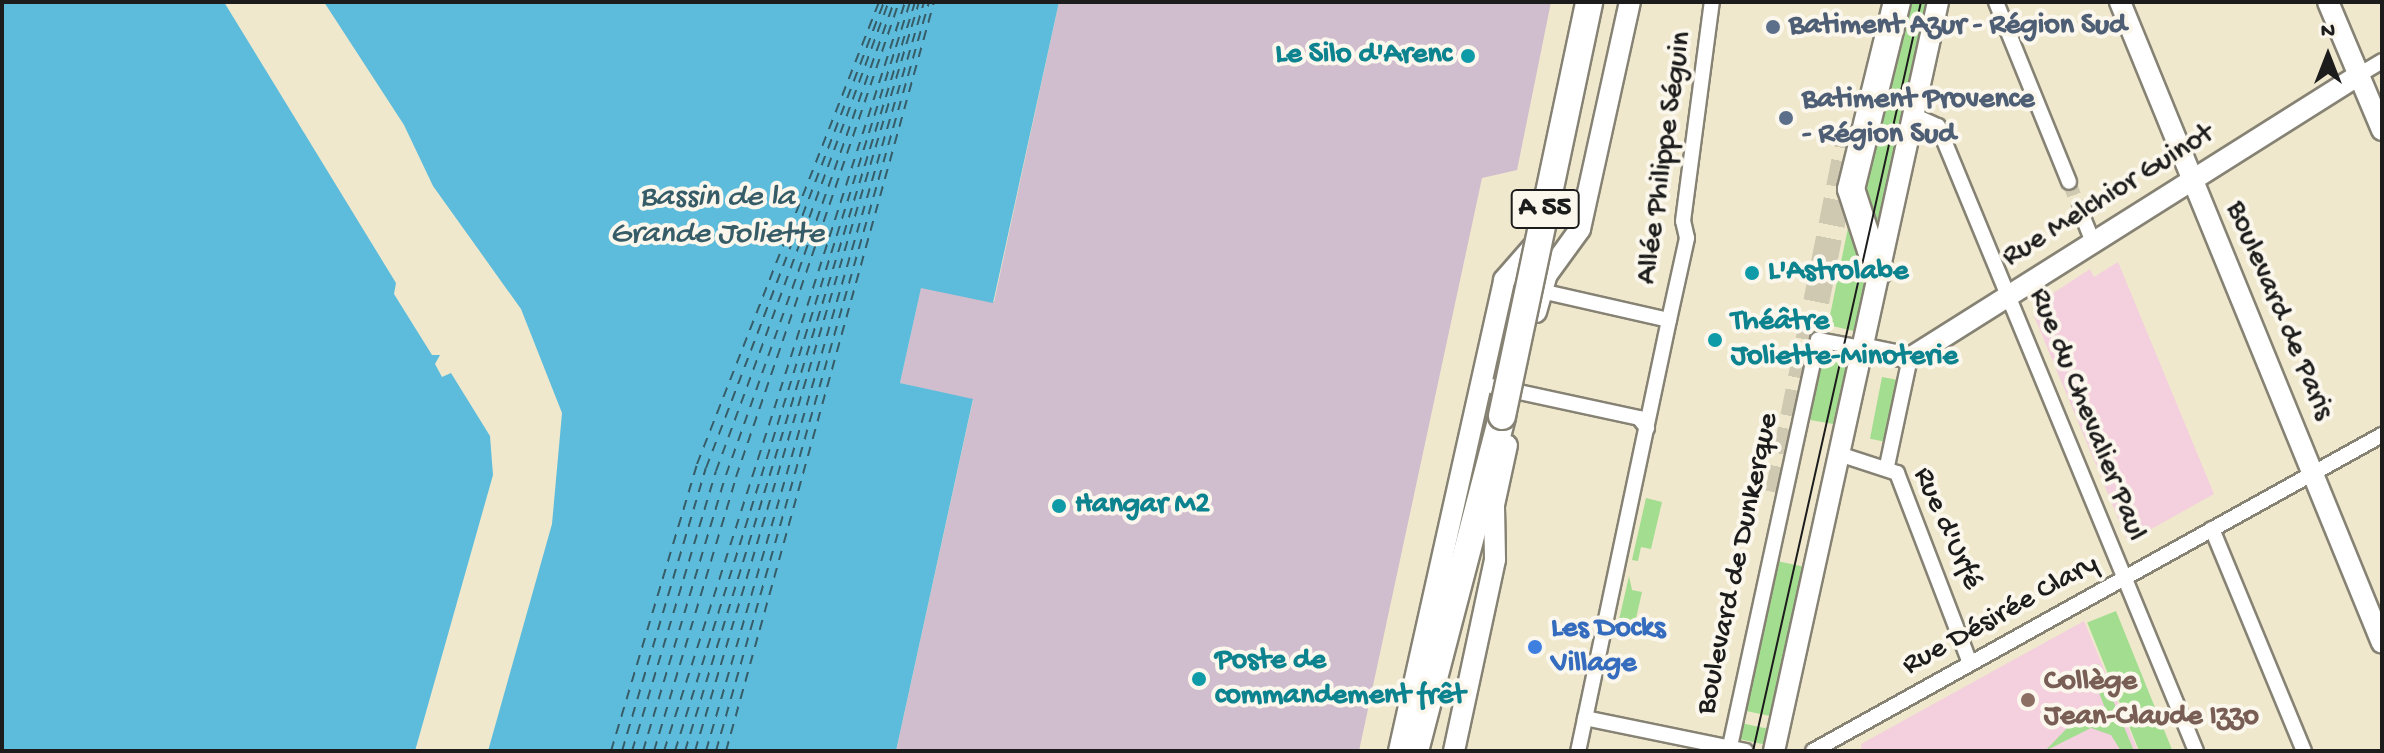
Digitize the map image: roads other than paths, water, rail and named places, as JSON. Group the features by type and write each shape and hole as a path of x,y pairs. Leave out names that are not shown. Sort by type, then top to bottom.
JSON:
{"highway":[{"name":"A 55","path":"1452,629 1502,416 1589,2"},
{"path":"1855,109 1879,2"},
{"path":"1878,272 1851,189 1897,2"},
{"path":"1415,751 1452,629"},
{"path":"1433,751 1452,629"}],"street":[{"path":"1399,751 1504,280 1550,223 1597,2"},
{"path":"1454,751 1495,559 1494,505 1541,291 1580,229 1630,2"},
{"name":"Allée Philippe Séguin","path":"1578,751 1687,238 1683,221 1712,2"},
{"path":"1774,751 1938,2"},
{"path":"1996,2 2069,182"},
{"name":"Boulevard de Paris","path":"2120,2 2382,642"},
{"path":"2328,2 2382,130"},
{"name":"Rue Melchior Guinot","path":"1910,358 2382,61"},
{"name":"Rue du Chevalier Paul","path":"1913,115 1938,126 2196,751"},
{"path":"2080,210 2093,242"},
{"path":"1541,291 1669,320"},
{"name":"Boulevard de Dunkerque","path":"1729,749 1818,340 1862,348"},
{"path":"1862,348 1910,358 1887,466"},
{"path":"1482,384 1639,418 1647,428"},
{"name":"Rue Désirée Clary","path":"1813,751 2382,435"},
{"name":"Rue d'Urfé","path":"1839,454 1887,466 1903,487 1970,663"},
{"path":"2212,529 2304,751"},
{"path":"1585,718 1746,751"}],"water":[{"path":"2,2 224,2 396,283 394,294 432,355 440,355 435,364 442,377 451,373 490,436 493,475 415,751 2,751"},
{"name":"Bassin de la Grande Joliette","path":"324,2 1059,2 993,303 921,288 900,383 973,399 896,751 488,751 552,524 562,413 521,309 433,186 404,125"}],"tunnel":[{"path":"1778,493 1855,109"},
{"path":"2069,182 2080,210"}],"tram line":[{"path":"1753,751 1921,2"}],"place":[{"name":"Batiment Azur - Région Sud","path":"1773,27"},
{"name":"Le Silo d'Arenc","path":"1468,56"},
{"name":"Batiment Provence - Région Sud","path":"1786,118"},
{"name":"L'Astrolabe","path":"1752,273"},
{"name":"Théâtre Joliette-Minoterie","path":"1715,340"},
{"name":"Hangar M2","path":"1059,506"},
{"name":"Les Docks Village","path":"1535,647"},
{"name":"Poste de commandement frêt","path":"1199,679"},
{"name":"Collège Jean-Claude Izzo","path":"2028,700"}]}
